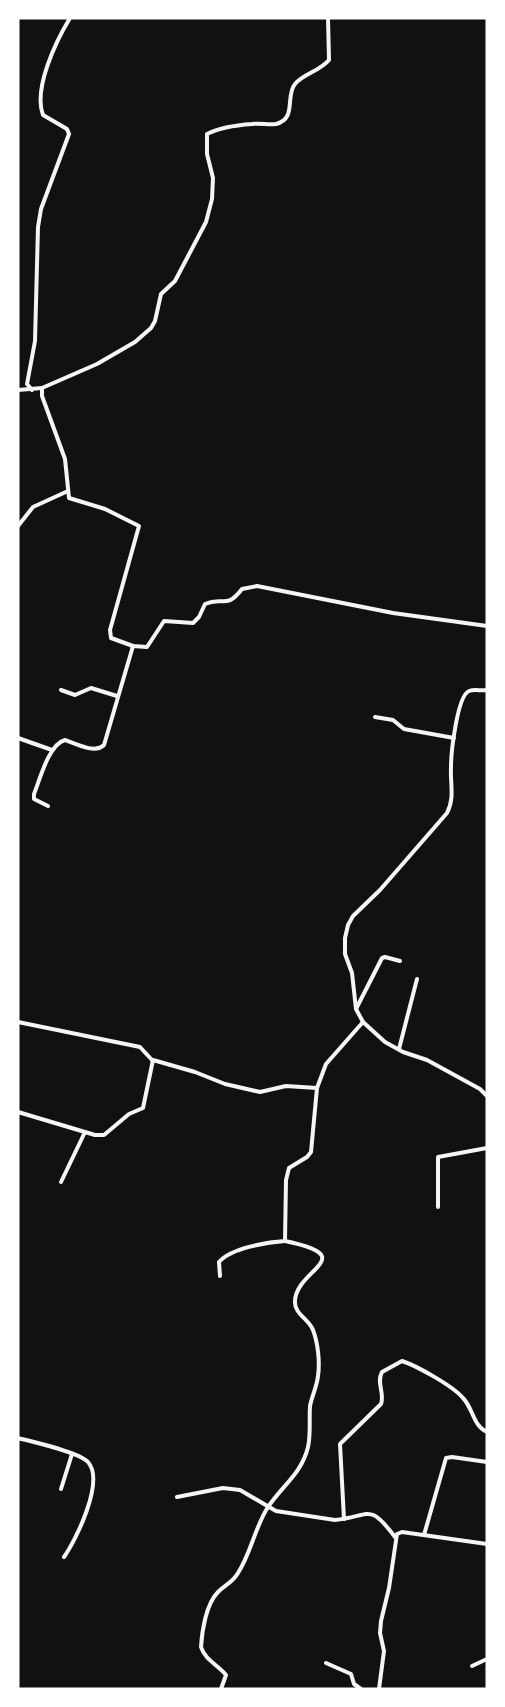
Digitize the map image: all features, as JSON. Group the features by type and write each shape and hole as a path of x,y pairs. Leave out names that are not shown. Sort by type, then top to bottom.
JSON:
{"street":[{"path":"33,390 27,384 35,341 38,227 41,209 69,134 67,129 43,115 40,94 43,79 63,29 70,18"},
{"path":"18,390 42,388 97,364 135,342 152,328 161,294 175,281 206,222 212,199 213,178 207,154 207,134 251,124 275,124 284,119 291,108 292,89 296,83 320,69 329,60 328,18"},
{"path":"42,388 42,396 65,459 69,496 72,500 105,509 139,526 110,634 111,638 133,646 148,646 164,621 193,623 205,604 229,602 242,589 257,586 393,613 487,626"},
{"path":"18,526 33,507 68,491"},
{"path":"48,806 34,799 34,794 52,750 65,740 95,749 102,747 133,646"},
{"path":"61,690 75,694 91,688 117,696"},
{"path":"487,690 470,691 462,698 450,768 452,798 447,813 348,925 345,938 345,954 352,973 356,1009 363,1022 385,1041 427,1060 480,1089 487,1096"},
{"path":"375,717 393,720 404,729 454,738"},
{"path":"18,738 52,750"},
{"path":"356,1009 382,958 400,962"},
{"path":"399,1049 417,979"},
{"path":"18,1022 133,1045 144,1049 153,1060 195,1072 225,1084 252,1090 263,1091 286,1086 317,1088"},
{"path":"285,1241 286,1180 289,1168 311,1152 317,1088 328,1061 363,1022"},
{"path":"18,1112 95,1135 104,1135 129,1114 143,1108 153,1060"},
{"path":"61,1182 85,1132"},
{"path":"438,1207 438,1157 487,1148"},
{"path":"220,1276 219,1262 222,1259 263,1243 285,1241 320,1251 322,1255 316,1268 298,1289 295,1302 299,1313 308,1319 316,1343 318,1375 311,1403 308,1447 301,1466 268,1508 237,1575 218,1592 211,1603 206,1620 201,1649 210,1661 225,1673 226,1678 221,1689"},
{"path":"344,1519 340,1444 381,1404 379,1381 382,1372 398,1363 405,1362 444,1382 465,1400 477,1424 487,1432"},
{"path":"18,1438 72,1454 87,1461 90,1465 91,1497 72,1546 64,1557"},
{"path":"61,1489 72,1454"},
{"path":"424,1535 446,1458 452,1456 487,1462"},
{"path":"177,1497 224,1488 240,1490 268,1508 335,1520 370,1513 384,1523 395,1537 391,1578 381,1621 380,1633 384,1652 379,1689"},
{"path":"395,1537 402,1532 487,1544"},
{"path":"472,1666 487,1659"},
{"path":"326,1663 351,1674 354,1684 361,1689"}]}
